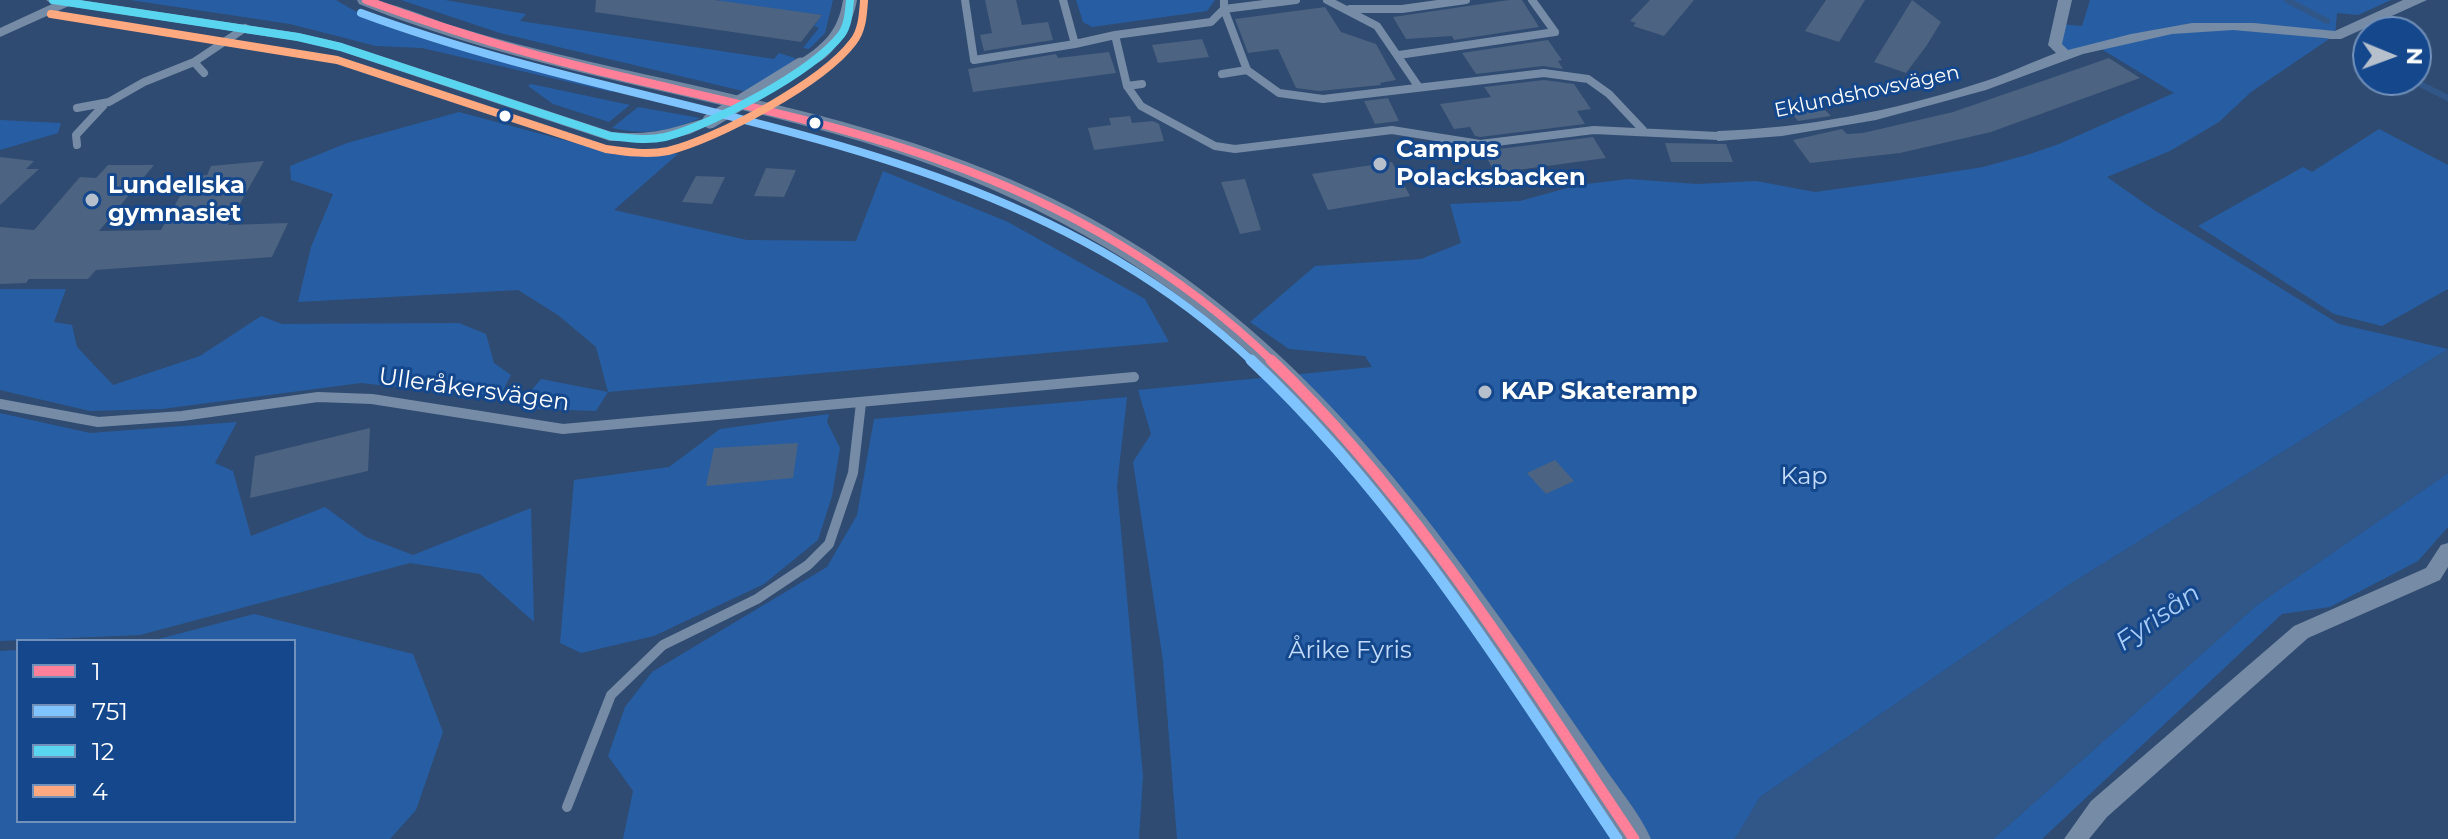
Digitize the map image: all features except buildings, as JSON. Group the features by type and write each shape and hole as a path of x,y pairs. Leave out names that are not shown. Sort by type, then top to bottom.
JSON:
{"main road":[{"path":"366,0 482,41 724,99 935,158 1022,192 1106,237 1178,284 1283,370 1385,485 1462,588 1634,839"}],"street":[{"path":"0,33 59,2 245,28 341,47 610,136 638,139 667,137 710,121 801,65 839,37 848,22 850,0"},
{"path":"2065,0 2055,45 2066,55"},
{"path":"2335,35 2418,0"},
{"name":"Eklundshovsvägen","path":"1718,136 1824,126 1897,110 1971,91 2066,55 2174,29 2232,26 2335,35"},
{"path":"2075,839 2099,809 2301,632 2440,579 2448,551"}],"lane":[{"path":"965,0 974,60 1211,22 1224,4"},
{"path":"1063,0 1075,44"},
{"path":"1224,4 1296,0"},
{"path":"1327,0 1377,26 1418,86"},
{"path":"1346,9 1402,9 1466,0"},
{"path":"1399,55 1555,32 1532,0"},
{"path":"1224,4 1247,70 1279,93 1323,99 1544,73 1588,79 1609,94 1643,130"},
{"path":"77,145 76,135 91,116 109,102 144,82 194,62 245,28"},
{"path":"1115,35 1127,86 1141,106 1215,146 1235,149 1392,130 1480,144 1594,130 1718,136"},
{"path":"194,62 204,73"},
{"path":"1222,74 1247,70"},
{"path":"1127,86 1142,84"},
{"path":"77,108 109,102"},
{"name":"Ulleråkersvägen","path":"0,404 98,422 182,416 318,397 372,399 563,429 1134,377"},
{"path":"567,807 611,695 663,645 757,599 808,565 829,544 853,473 861,403"}],"green space":[{"path":"130,0 336,0 414,36 554,72 563,78 616,88 612,92 422,48 376,46 290,24"},
{"path":"401,0 445,0 526,14 520,21 774,59 779,53 795,58 794,64 747,92 500,33"},
{"path":"717,0 833,0 825,33 809,49 803,48 819,28 814,26 822,15 751,8"},
{"path":"1076,0 1215,0 1207,11 1092,27 1083,22"},
{"path":"2090,0 2391,0 2358,15 2337,13 2335,35 2251,92 2219,122 2170,151 2107,177 2154,210 2339,324 2448,349 2067,586 1760,797 1735,839 1177,839 1163,661 1133,462 1151,434 1138,390 1372,367 1365,356 1289,349 1250,322 1315,266 1421,259 1461,243 1450,204 1520,201 1578,185 1629,179 1697,184 1756,181 1815,192 1887,182 1983,167 2030,154 2174,93 2098,47 2066,55 2055,45 2059,24 2082,26"},
{"path":"531,84 630,105 609,122 553,104 528,86"},
{"path":"638,107 700,118 657,131 612,128"},
{"path":"459,112 575,143 678,154 614,210 747,240 856,241 883,171 1008,222 1145,299 1169,342 608,392 596,347 558,315 518,290 298,302 311,247 333,194 291,180 290,166 347,143"},
{"path":"0,120 61,123 58,133 0,150"},
{"path":"2379,129 2448,165 2448,289 2382,326 2334,314 2198,226 2303,167 2312,172"},
{"path":"0,289 66,289 54,322 72,325 77,347 113,385 200,356 261,316 282,324 459,323 486,334 494,363 511,375 499,398 361,383 162,409 90,411 0,390"},
{"path":"541,379 608,392 596,411 535,409 529,393"},
{"path":"1127,397 1117,486 1143,776 1139,839 623,839 633,791 608,756 625,707 652,672 827,567 857,515 874,419"},
{"path":"0,413 90,433 237,422 215,463 233,471 251,536 325,507 366,537 413,555 531,508 534,622 480,574 410,563 140,635 0,641"},
{"path":"829,414 827,422 840,448 832,496 818,540 764,584 654,636 581,653 560,643 574,480 669,467 720,429"},
{"path":"2448,473 2448,527 2418,561 2330,607 2282,614 2042,839 1993,839 2257,605"},
{"path":"254,614 413,654 443,732 416,810 390,839 0,839 0,651 16,650 16,823 296,823 296,639 159,639"}],"water":[{"name":"Fyrisån","path":"2448,349 2448,473 2257,605 1993,839 1735,839 1760,797 2067,586"}],"waterway":[{"path":"2287,0 2327,21"},
{"path":"2432,90 2448,98"}],"transit line":[{"name":"12","path":"53,0 298,37 341,47 610,136 645,139 683,132 706,122 759,95 809,63 841,35 848,19 850,0"},
{"name":"1","path":"366,0 496,44 831,127 945,162 1039,201 1084,224 1171,277 1250,340 1307,395 1360,453 1457,578 1634,839"},
{"name":"4","path":"51,14 337,60 606,149 652,153 686,145 738,122 820,72 856,38 864,1"},
{"name":"751","path":"361,13 484,55 800,133 914,166 1013,206 1060,229 1151,283 1237,347 1292,398 1344,455 1442,580 1617,839"}],"place":[{"name":"Campus Polacksbacken","path":"1380,164"},
{"name":"Lundellska gymnasiet","path":"92,200"},
{"name":"KAP Skateramp","path":"1485,392"}],"park label":[{"name":"Kap","path":"1804,477"},
{"name":"Årike Fyris","path":"1350,651"}]}
